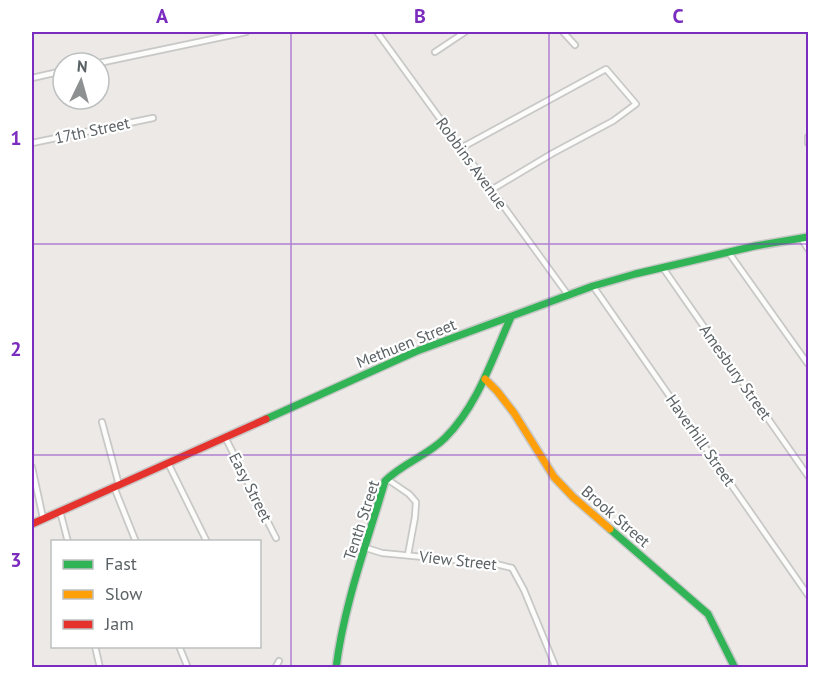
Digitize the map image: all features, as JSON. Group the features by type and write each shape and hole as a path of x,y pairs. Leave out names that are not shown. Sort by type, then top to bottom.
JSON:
{"street":[{"path":"111,60 246,32"},
{"name":"Robbins Avenue","path":"377,32 568,295"},
{"path":"435,52 465,32"},
{"path":"563,32 575,45"},
{"path":"461,148 606,69 636,104 613,121 491,190"},
{"path":"32,78 51,74"},
{"name":"17th Street","path":"32,143 153,118"},
{"path":"808,137 808,143"},
{"path":"805,237 808,249"},
{"name":"Methuen Street","path":"32,524 407,354 593,286 805,237"},
{"path":"729,253 808,364"},
{"name":"Amesbury Street","path":"663,268 808,477"},
{"name":"Haverhill Street","path":"593,286 808,595"},
{"name":"Tenth Street","path":"336,668 345,615 387,479 395,471 431,450 446,438 465,415 485,379 511,317"},
{"name":"Brook Street","path":"485,379 514,413 559,483 708,614 735,668"},
{"path":"102,422 116,486 135,540"},
{"name":"Easy Street","path":"225,437 276,538"},
{"path":"168,463 206,540"},
{"path":"32,467 43,519"},
{"path":"387,479 415,501 416,517 408,555"},
{"path":"60,511 67,540"},
{"name":"View Street","path":"366,548 382,553 496,564 512,568 524,590 556,668"},
{"path":"95,648 100,668"},
{"path":"180,648 188,668"},
{"path":"275,668 279,661"}],"traffic: fast":[{"path":"266,419 417,351 593,286 755,246 808,237"},
{"path":"336,668 350,597 385,481 399,469 438,444 457,425 483,381 511,317"},
{"path":"610,529 708,614 735,668"}],"traffic: slow":[{"path":"485,379 514,413 554,477 610,529"}],"traffic: jam":[{"path":"32,524 266,419"}]}
